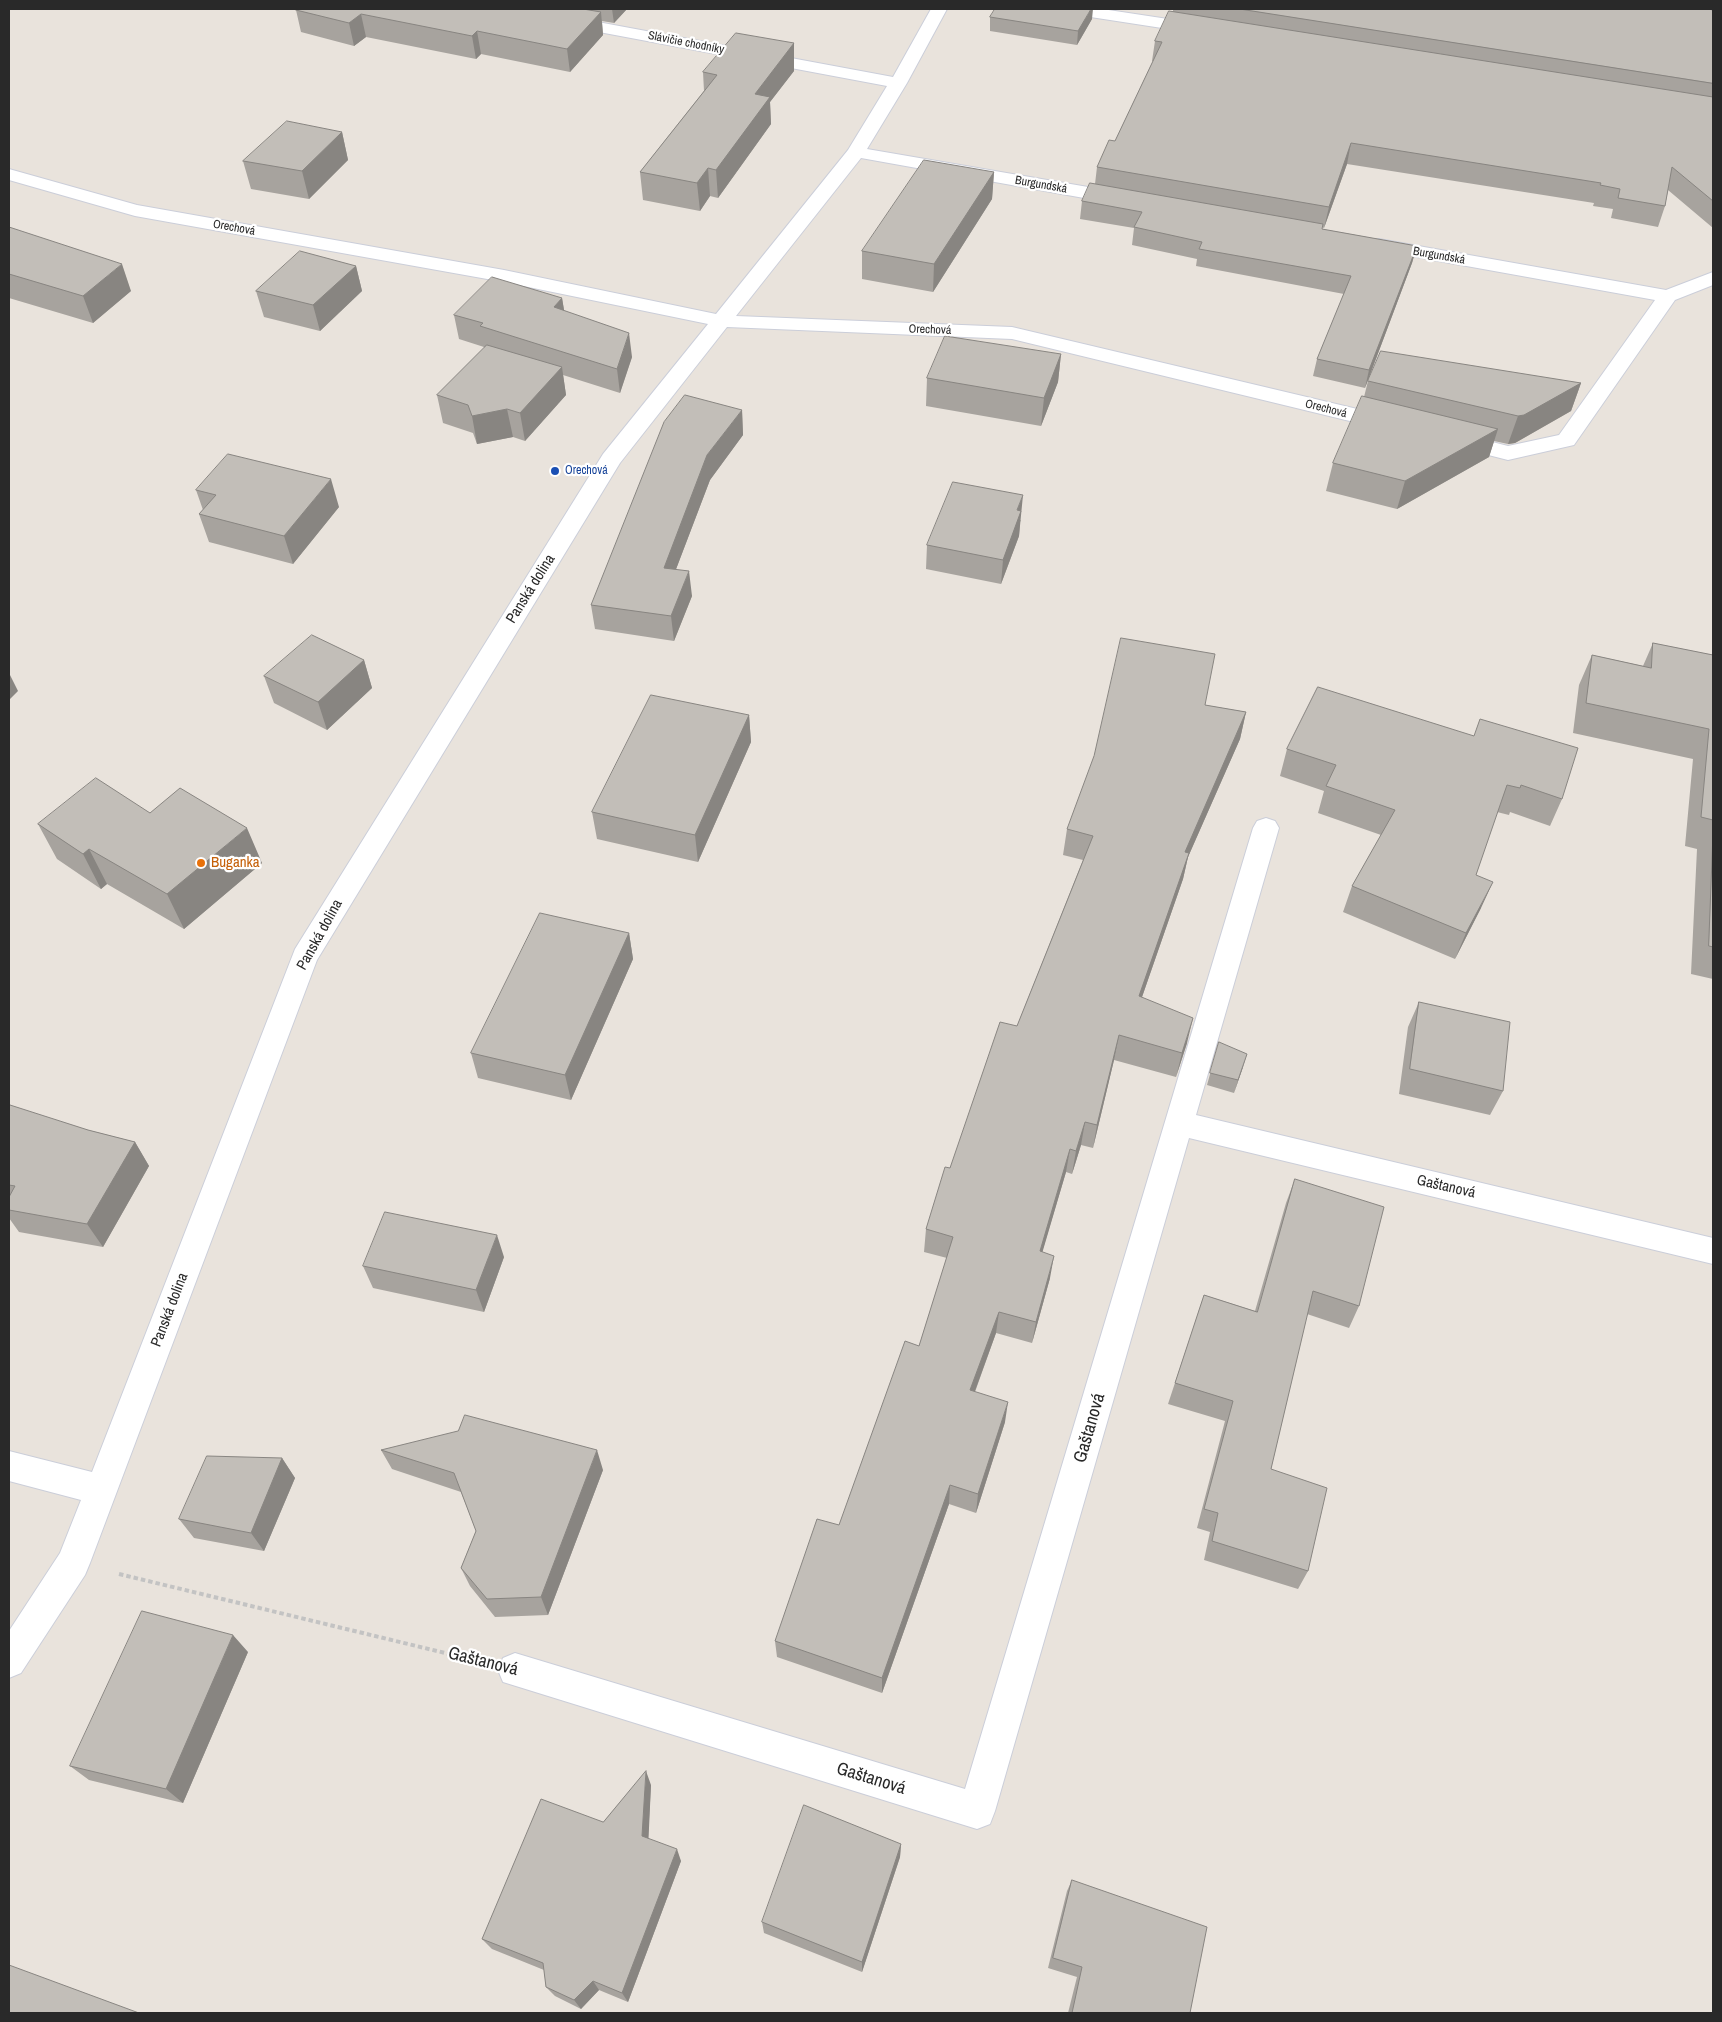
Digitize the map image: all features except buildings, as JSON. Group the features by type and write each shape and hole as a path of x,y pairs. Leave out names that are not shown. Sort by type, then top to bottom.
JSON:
{"street":[{"name":"Slávičie chodníky","path":"503,9 898,83"},
{"path":"720,321 856,152 940,9"},
{"path":"1071,9 1217,32"},
{"name":"Burgundská","path":"856,152 1140,202"},
{"name":"Orechová","path":"9,174 135,210 504,276 720,321 1012,333 1413,430"},
{"name":"Burgundská","path":"1365,242 1668,296"},
{"path":"1441,436 1508,452 1566,440 1668,296 1713,278"},
{"name":"Panská dolina","path":"9,1661 73,1563 305,957 611,459 720,321"},
{"name":"Gaštanová","path":"515,1670 977,1811 1266,828"},
{"name":"Gaštanová","path":"1179,1123 1713,1251"},
{"path":"9,1466 101,1490"}],"path":[{"name":"Gaštanová","path":"73,1563 515,1670"}],"place":[{"name":"Orechová","path":"555,471"},
{"name":"Buganka","path":"201,863"}]}
